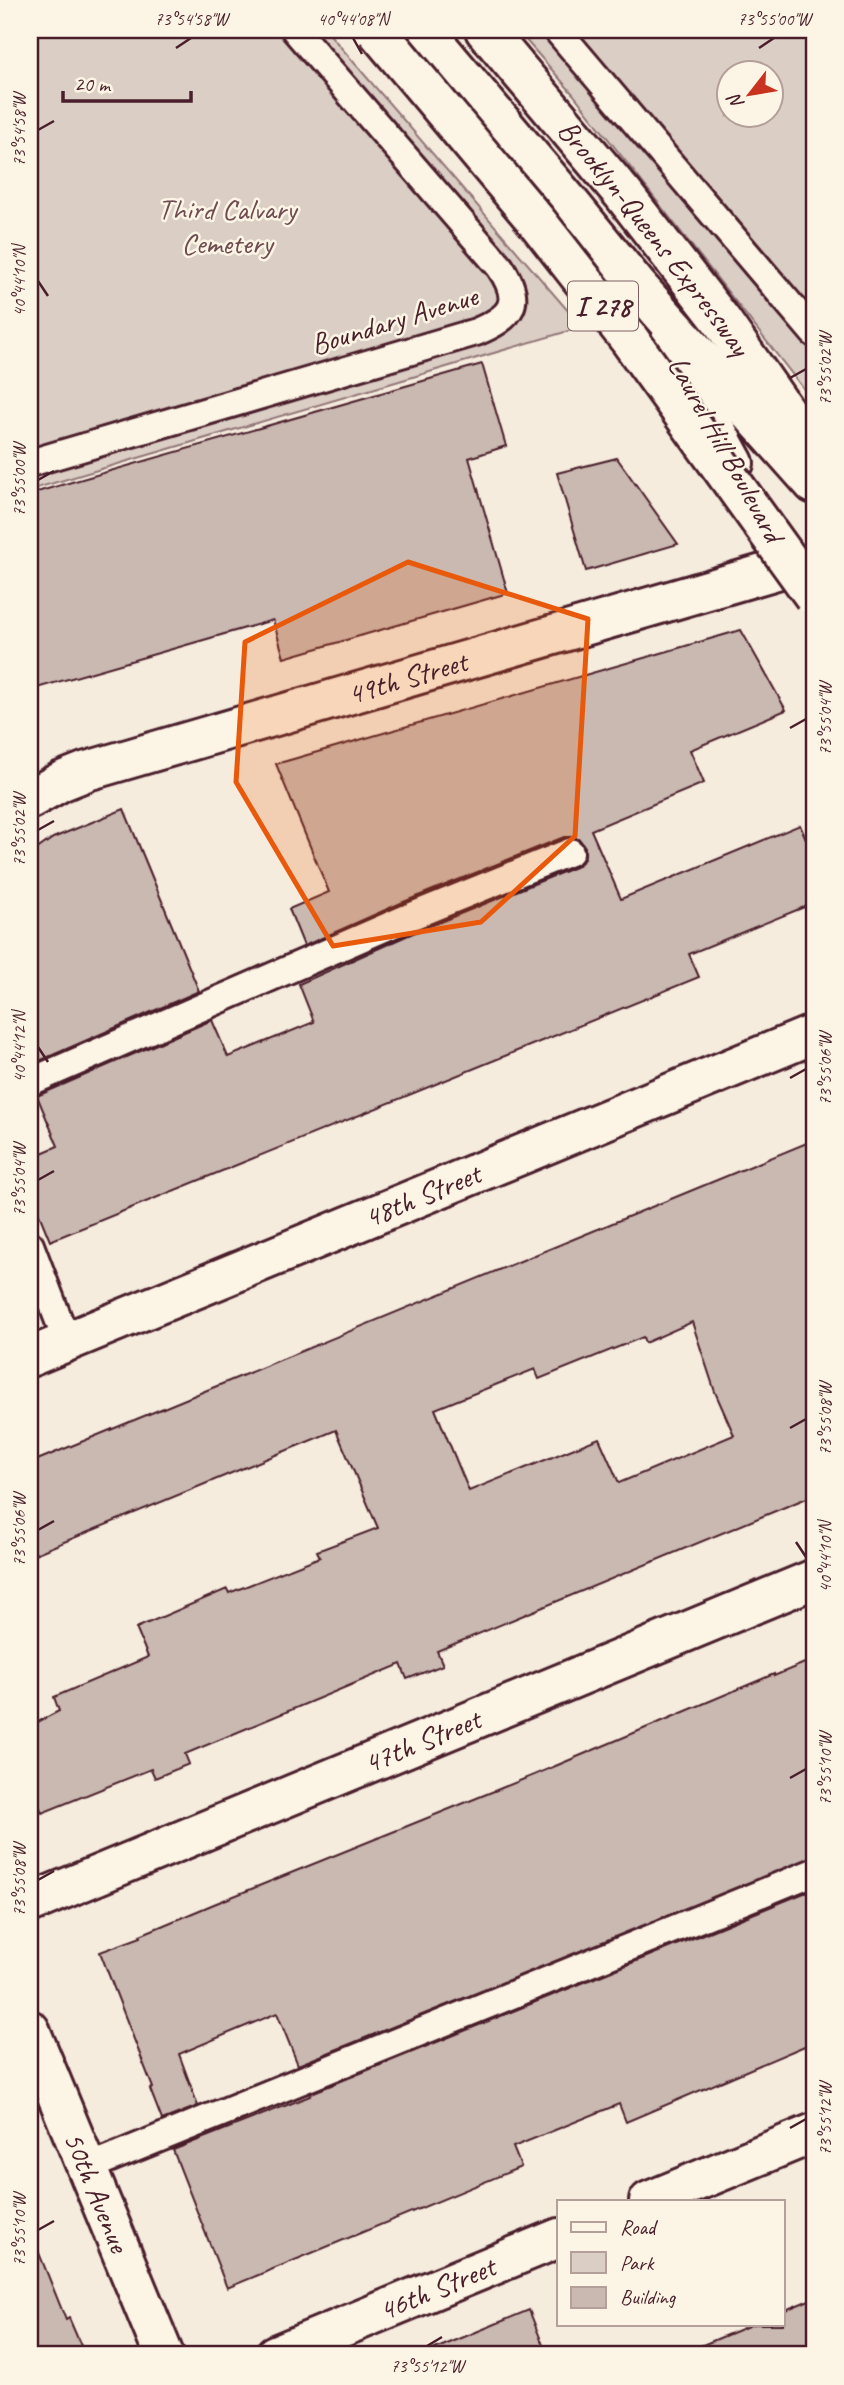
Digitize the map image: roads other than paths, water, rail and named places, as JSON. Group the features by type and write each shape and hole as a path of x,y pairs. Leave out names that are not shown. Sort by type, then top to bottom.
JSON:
{"main road":[{"name":"I 278","path":"376,30 529,212 629,339 814,596"},
{"name":"Laurel Hill Boulevard","path":"424,30 638,287 814,484"},
{"name":"Brooklyn-Queens Expressway","path":"485,30 623,194 722,320 814,453"},
{"name":"Laurel Hill Boulevard","path":"638,287 814,611"},
{"name":"49th Street","path":"30,799 87,771 790,566"},
{"name":"48th Street","path":"30,1357 814,1034"},
{"name":"47th Street","path":"30,1903 814,1579"},
{"name":"50th Avenue","path":"30,2030 163,2355"},
{"path":"651,2200 814,2133"},
{"name":"46th Street","path":"275,2355 557,2239"}],"lane":[{"name":"Boundary Avenue","path":"30,463 476,332 497,324 510,310 511,286 499,267 295,30"},
{"path":"557,30 814,333"},
{"path":"30,1082 407,918 570,852"},
{"path":"30,1245 67,1342"},
{"path":"86,2168 814,1872"}],"park label":[{"name":"Third Calvary Cemetery","path":"227,226"}]}
